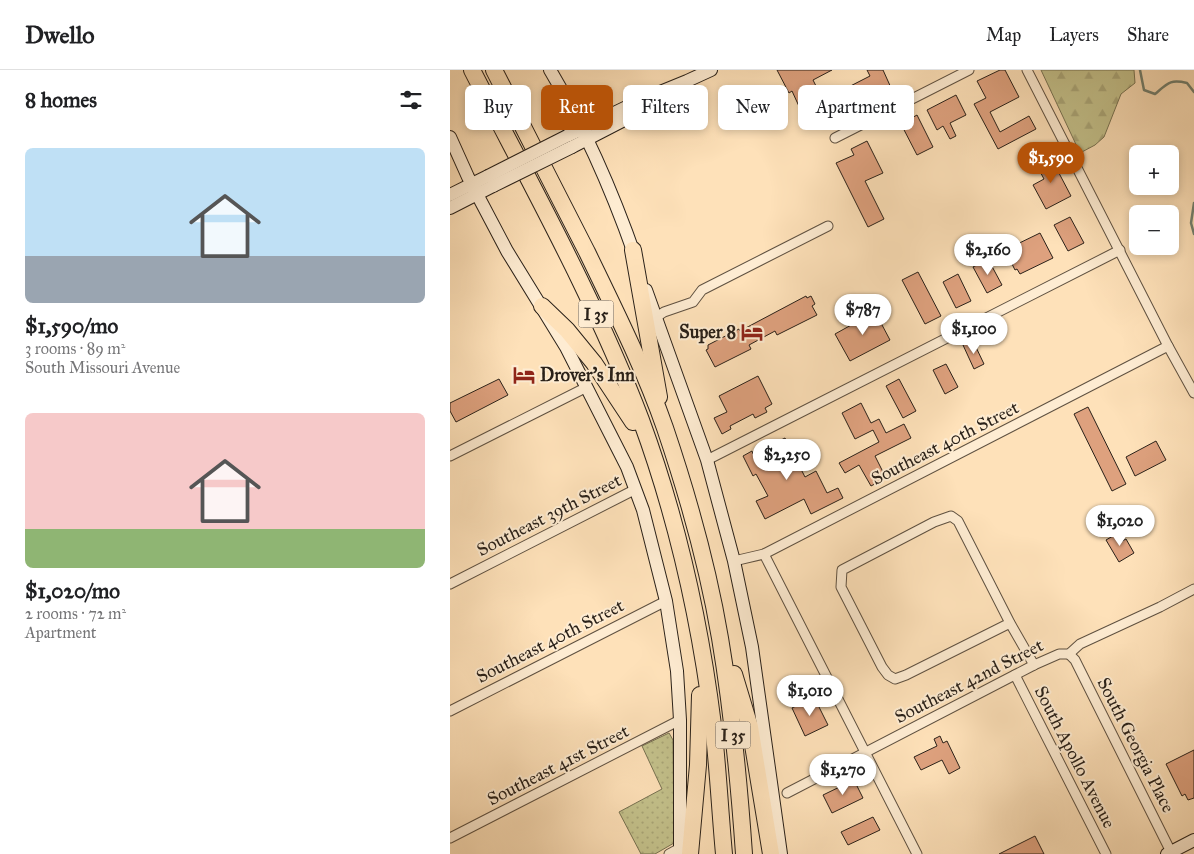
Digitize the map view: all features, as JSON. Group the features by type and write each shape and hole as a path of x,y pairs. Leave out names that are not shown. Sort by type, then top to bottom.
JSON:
{"highway":[{"name":"I 35","path":"472,70 603,328 649,446 677,536 701,645 713,726 724,854"},
{"name":"I 35","path":"494,70 611,301 664,426 688,503 716,617 731,713 744,854"},
{"path":"633,250 664,426"},
{"path":"542,306 567,330 594,363 649,446"},
{"path":"716,617 750,727 772,854"},
{"path":"680,852 698,766 701,645"}],"main road":[{"path":"550,70 585,133 606,178 707,460 734,561 752,647 781,854"},
{"path":"450,208 474,190 585,133 643,98 711,70"},
{"path":"450,137 474,190 507,251 566,347 636,488 666,601 677,670 680,720 680,852"},
{"path":"450,195 474,190"},
{"path":"1169,853 1194,840"}],"street":[{"path":"835,138 969,70"},
{"path":"1027,70 1168,346 1194,393"},
{"path":"655,318 664,312 693,302 702,290 828,226"},
{"path":"707,460 1120,250"},
{"name":"Southeast 40th Street","path":"734,561 764,554 1168,346"},
{"path":"450,456 587,387"},
{"name":"Southeast 39th Street","path":"450,584 636,488"},
{"name":"South Apollo Avenue","path":"1010,624 895,679 888,675 882,666 841,587 842,570 934,522 951,516 961,526 1010,624 1034,665"},
{"path":"764,554 917,854"},
{"name":"Southeast 42nd Street","path":"787,793 1034,665 1059,654 1069,654 1080,644 1194,589"},
{"name":"Southeast 40th Street","path":"450,711 666,601"},
{"name":"South Georgia Place","path":"1069,654 1075,660 1169,853"},
{"name":"South Apollo Avenue","path":"1015,675 1106,854"},
{"name":"Southeast 41st Street","path":"450,838 680,720"}],"green space":[{"path":"1041,70 1134,70 1135,83 1121,94 1104,137 1095,145 1080,153"},
{"path":"669,733 673,740 674,843 655,854 641,854 619,812 662,789 642,746"}],"building":[{"path":"777,70 832,70 813,80 816,85 798,85 798,104 792,91 789,93 788,85 785,85"},
{"path":"867,70 883,70 890,85 852,85 870,76"},
{"path":"1000,70 1005,70 1019,97 990,112 1000,132 1029,116 1036,129 998,149 974,104 986,98 977,81"},
{"path":"956,95 966,115 950,123 956,136 950,139 943,126 937,130 927,110"},
{"path":"917,115 933,147 917,155 904,130 914,130 914,117"},
{"path":"867,141 883,173 865,181 884,219 868,227 836,163 854,155 851,149"},
{"path":"1050,156 1071,196 1046,209 1033,185 1044,179 1036,164"},
{"path":"1070,217 1084,243 1068,251 1054,225"},
{"path":"1040,233 1053,258 1020,274 1017,269 1015,270 1005,250"},
{"path":"988,259 1002,285 987,293 973,267"},
{"path":"918,272 941,316 925,324 902,280"},
{"path":"958,274 971,301 956,308 943,282"},
{"name":"Super 8","path":"806,296 807,298 811,296 815,304 812,306 817,315 777,335 775,331 749,345 751,349 715,367 706,350 708,345 739,329 740,331"},
{"path":"873,308 890,340 850,361 835,334 862,319 860,315"},
{"path":"973,341 984,364 974,369 963,345"},
{"path":"946,364 958,387 945,394 933,370"},
{"path":"758,376 772,404 765,408 767,412 755,418 753,414 730,426 731,429 722,434 714,418 727,412 719,396"},
{"path":"499,379 508,395 456,422 450,411 450,403"},
{"path":"899,379 916,411 903,418 886,386"},
{"path":"861,403 871,423 879,419 886,433 904,424 911,438 875,456 886,478 871,486 859,465 845,473 839,463 879,442 873,430 855,439 842,413"},
{"path":"1088,407 1126,484 1112,491 1074,414"},
{"path":"785,438 805,477 816,471 827,493 838,488 843,498 811,514 804,499 765,519 756,501 768,496 756,474 753,476 743,456 752,451 753,454"},
{"path":"1156,441 1166,460 1135,476 1126,457"},
{"path":"1118,533 1122,541 1126,539 1134,553 1119,562 1106,540"},
{"path":"814,697 828,725 805,736 792,708"},
{"path":"940,736 943,743 947,741 960,768 949,774 942,760 921,770 914,757 937,746 934,739"},
{"path":"1194,750 1194,798 1188,800 1185,794 1182,796 1166,764"},
{"path":"854,780 863,798 832,813 823,795"},
{"path":"873,817 880,830 848,845 841,832"},
{"path":"1035,836 1044,854 999,854"}],"waterway":[{"path":"1140,70 1144,90 1155,94 1166,85 1177,81 1187,83 1194,92"},
{"path":"1194,203 1191,223 1194,234"}],"place":[{"name":"Super 8","path":"752,332"},
{"name":"Drover's Inn","path":"524,375"}]}
